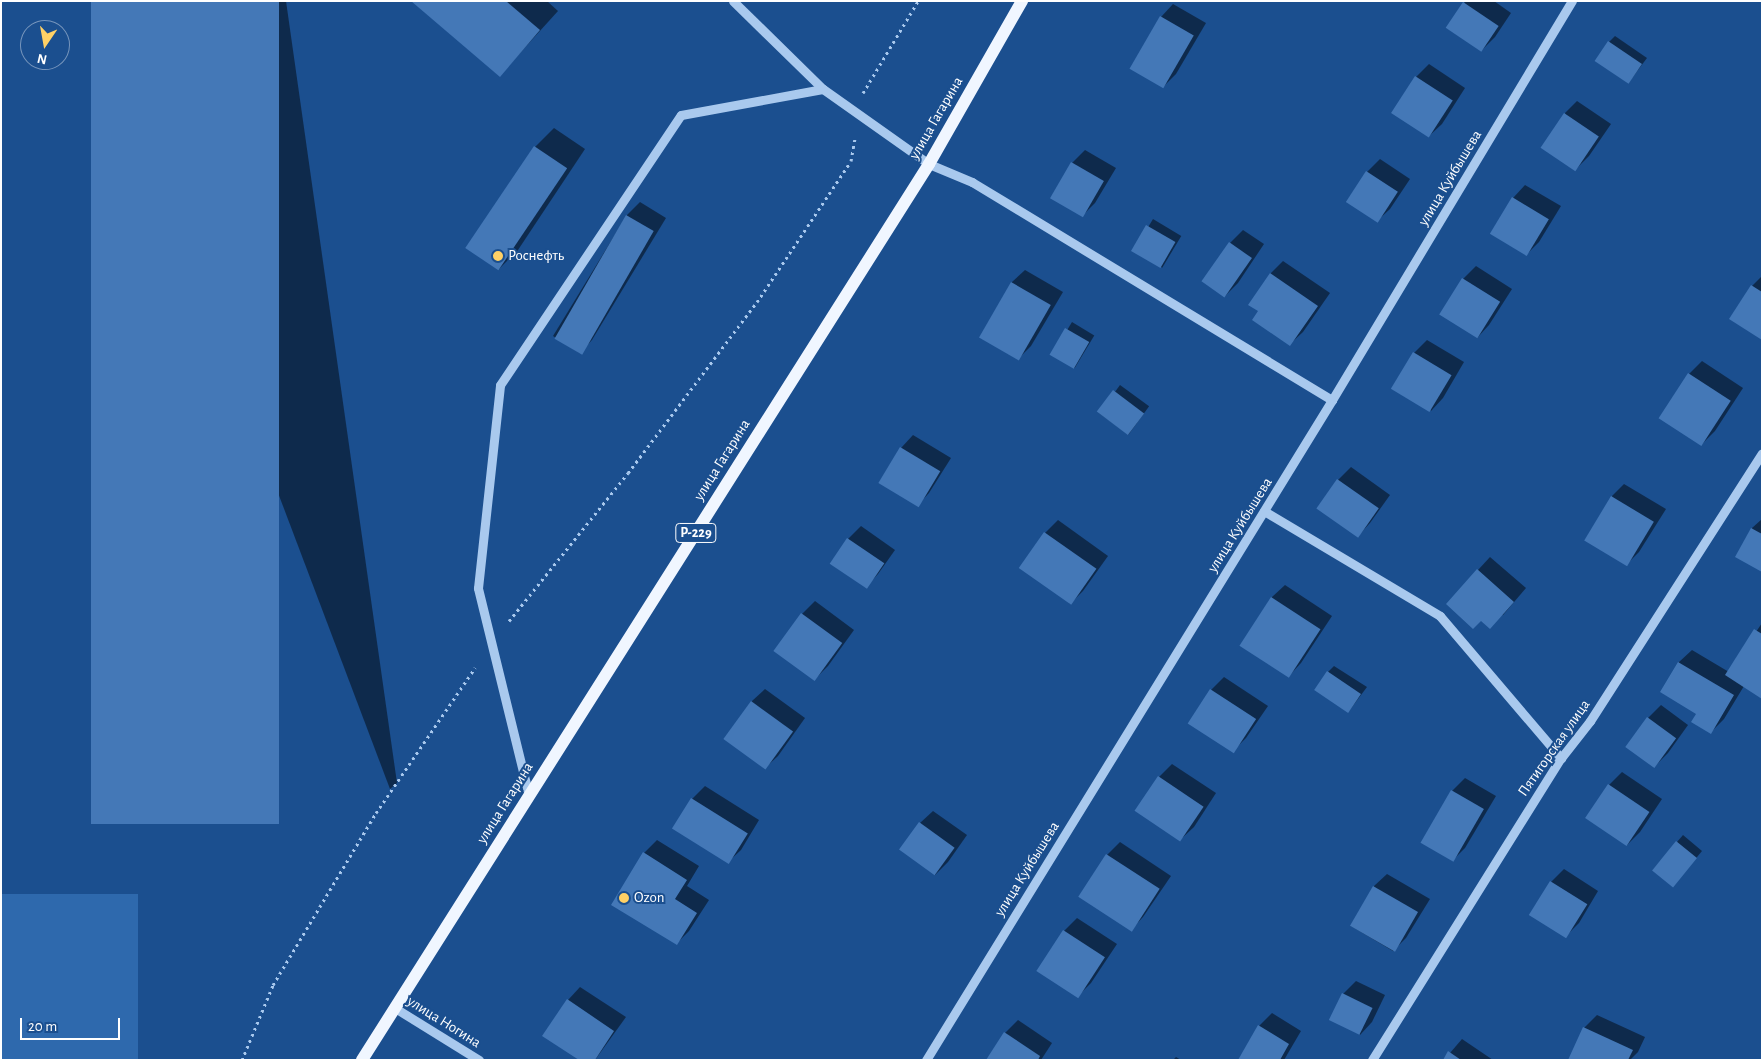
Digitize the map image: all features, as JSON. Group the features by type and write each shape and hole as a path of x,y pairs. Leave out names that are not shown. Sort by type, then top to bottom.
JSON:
{"main road":[{"name":"улица Гагарина","path":"362,1060 929,164 1022,1"}],"street":[{"path":"733,1 824,90 929,164 972,182 1332,400"},
{"name":"улица Куйбышева","path":"926,1060 1332,400 1572,1"},
{"path":"529,796 478,588 500,385 681,115 824,90"},
{"name":"Пятигорская улица","path":"1372,1060 1561,758 1590,721 1762,453"},
{"path":"1264,511 1440,616 1561,758"},
{"name":"улица Ногина","path":"395,1008 480,1060"}],"path":[{"path":"242,1060 273,985 357,846 492,643 628,473 757,302 851,161 863,92 918,1"}],"shaded area":[{"path":"1,894 138,894 138,1060 1,1060"}],"building":[{"path":"91,1 279,1 279,824 91,824"},
{"path":"411,1 506,1 540,30 500,77"},
{"path":"1463,2 1499,26 1481,52 1446,28"},
{"path":"1160,16 1194,36 1163,88 1130,69"},
{"path":"1608,41 1642,64 1629,84 1595,61"},
{"path":"1415,76 1453,101 1429,137 1391,113"},
{"path":"1564,113 1599,136 1575,171 1541,148"},
{"path":"534,146 567,168 498,270 465,248"},
{"path":"1071,162 1104,181 1083,217 1050,198"},
{"path":"1366,171 1398,192 1378,223 1346,202"},
{"path":"1512,197 1549,219 1527,256 1490,234"},
{"path":"626,215 654,231 582,355 554,339"},
{"path":"1146,225 1175,242 1160,268 1131,251"},
{"path":"1229,242 1252,258 1224,297 1201,281"},
{"path":"1270,273 1318,306 1290,346 1252,320 1258,311 1248,305"},
{"path":"1462,278 1500,302 1477,338 1439,314"},
{"path":"1011,282 1051,305 1019,360 979,337"},
{"path":"1751,285 1762,292 1762,340 1729,319"},
{"path":"1065,328 1089,342 1074,369 1050,355"},
{"path":"1413,352 1452,375 1429,412 1391,389"},
{"path":"1688,373 1731,401 1701,446 1659,418"},
{"path":"1113,390 1144,413 1128,435 1097,412"},
{"path":"900,447 940,471 919,507 878,483"},
{"path":"1337,479 1379,508 1358,538 1316,508"},
{"path":"1611,496 1654,522 1627,566 1584,541"},
{"path":"1751,528 1762,534 1762,572 1735,557"},
{"path":"1044,532 1096,569 1071,605 1019,568"},
{"path":"847,538 884,563 867,589 830,564"},
{"path":"1477,569 1514,602 1490,629 1481,621 1473,629 1446,604"},
{"path":"1271,597 1320,629 1289,678 1239,646"},
{"path":"801,613 842,643 815,681 773,651"},
{"path":"1754,629 1762,634 1762,699 1725,675"},
{"path":"1678,662 1734,695 1711,734 1691,722 1696,714 1660,692"},
{"path":"1327,671 1361,694 1348,713 1314,690"},
{"path":"1210,689 1256,719 1234,753 1188,723"},
{"path":"751,701 793,732 765,770 723,739"},
{"path":"1647,717 1676,738 1654,768 1625,747"},
{"path":"1158,776 1204,807 1180,842 1135,811"},
{"path":"1608,784 1649,812 1627,846 1585,818"},
{"path":"1451,790 1484,809 1453,862 1420,843"},
{"path":"691,798 748,834 729,864 672,829"},
{"path":"919,822 955,848 935,875 899,850"},
{"path":"1676,841 1697,858 1673,888 1652,871"},
{"path":"643,852 687,880 675,899 697,913 677,945 611,905"},
{"path":"1106,854 1160,889 1132,932 1078,897"},
{"path":"1550,881 1587,904 1566,938 1529,915"},
{"path":"1373,886 1418,912 1395,952 1350,926"},
{"path":"1063,930 1105,957 1078,998 1036,971"},
{"path":"1342,993 1373,1008 1359,1035 1329,1020"},
{"path":"567,999 614,1031 595,1060 579,1060 542,1036"},
{"path":"1258,1025 1289,1044 1280,1060 1238,1060"},
{"path":"1583,1027 1633,1050 1628,1060 1568,1060"},
{"path":"1004,1032 1040,1056 1038,1060 986,1060"},
{"path":"1448,1051 1461,1060 1443,1060"}],"place":[{"name":"Роснефть","path":"498,256"},
{"name":"Ozon","path":"624,898"}]}
